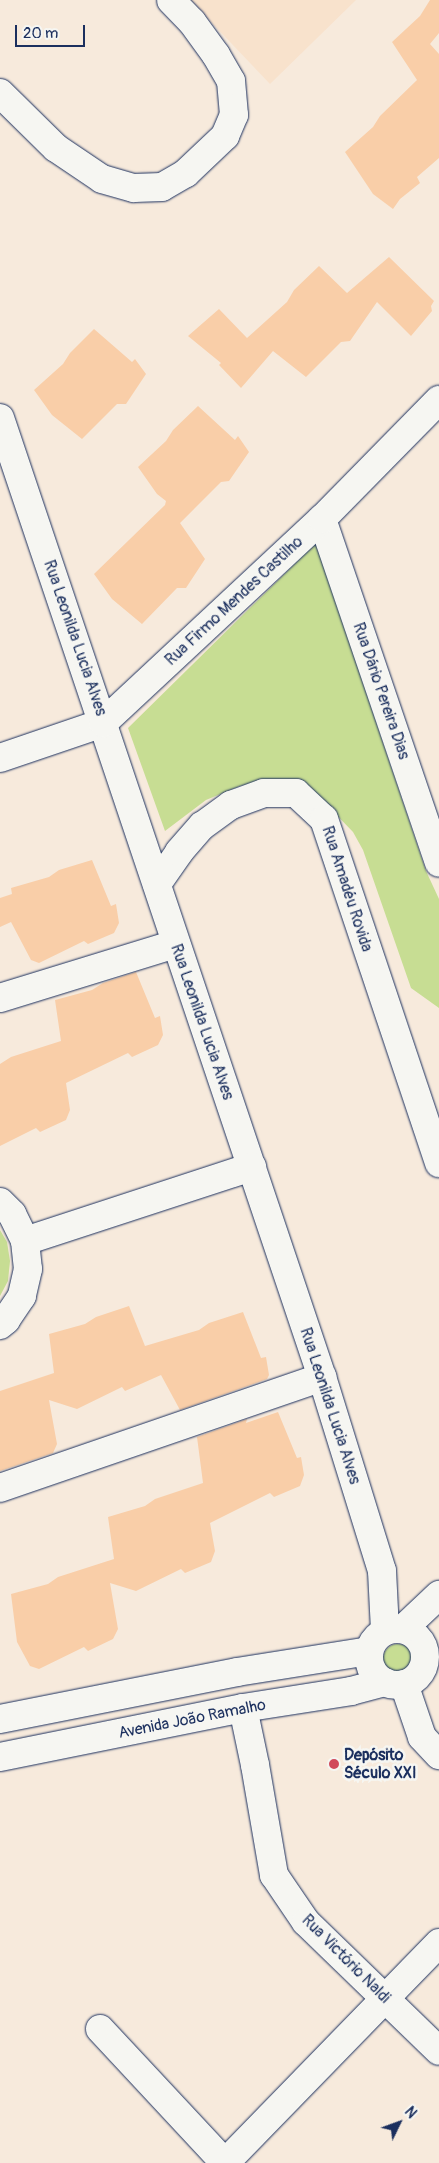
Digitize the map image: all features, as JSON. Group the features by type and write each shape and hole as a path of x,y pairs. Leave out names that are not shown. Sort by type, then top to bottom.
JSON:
{"street":[{"path":"0,93 56,148 102,179 134,188 162,187 186,174 225,136 234,115 231,81 216,55 192,22 171,0"},
{"name":"Rua Firmo Mendes Castilho","path":"0,758 103,723 322,519 439,400"},
{"name":"Rua Leonilda Lucia Alves","path":"0,418 322,1377 382,1571 386,1637"},
{"name":"Rua Dário Pereira Dias","path":"322,519 439,863"},
{"name":"Rua Amadéu Rovida","path":"157,884 179,852 202,826 231,805 264,793 296,793 324,819 439,1163"},
{"path":"0,998 176,944"},
{"path":"25,1241 252,1167"},
{"path":"0,1202 12,1214 25,1241 28,1269 22,1296 6,1320 0,1325"},
{"path":"0,1488 322,1377"},
{"path":"439,1596 386,1637 372,1669 394,1683 422,1737 439,1755"},
{"path":"0,1719 237,1672 386,1637 419,1639 432,1650 419,1674 394,1683"},
{"name":"Avenida João Ramalho","path":"0,1757 243,1708 394,1683"},
{"name":"Rua Victório Naldi","path":"243,1708 256,1765 274,1876 306,1922 439,2051"},
{"path":"100,2029 225,2163 439,1943"}],"shaded area":[{"path":"190,0 356,0 270,84"}],"green space":[{"path":"316,543 426,871 439,899 439,1008 411,988 363,850 353,832 325,803 259,782 240,786 206,800 165,831 128,728"},
{"path":"0,1230 7,1242 10,1261 8,1281 0,1296"},
{"path":"398,1644 409,1648 413,1659 409,1670 398,1674 387,1670 383,1659 387,1648"}],"building":[{"path":"430,0 439,0 439,33 430,44 439,54 439,158 417,177 420,183 400,199 393,209 373,194 345,152 373,127 380,116 417,80 392,42 420,16"},
{"path":"389,257 434,301 431,306 432,311 411,336 377,302 350,341 341,342 306,377 273,351 241,388 219,365 221,363 188,336 219,309 247,338 287,302 294,290 319,266 347,293"},
{"path":"94,329 132,362 135,359 146,374 126,404 117,404 82,439 52,415 34,390 63,364 70,353"},
{"path":"198,406 235,440 238,436 249,452 229,481 221,482 180,523 205,559 186,588 177,588 142,624 112,599 94,574 165,505 166,501 157,494 138,467 166,441 173,430"},
{"path":"92,860 111,906 116,904 119,923 114,933 88,944 84,941 39,963 31,960 11,922 0,927 0,898 12,894 11,888 49,877 59,870"},
{"path":"136,972 155,1018 160,1016 163,1035 158,1045 132,1057 128,1053 66,1083 70,1110 66,1120 40,1132 36,1128 0,1146 0,1064 11,1057 61,1041 55,1000 92,990 103,983"},
{"path":"129,1306 145,1346 199,1330 209,1323 243,1312 261,1358 266,1357 269,1375 267,1379 180,1410 161,1375 125,1391 122,1387 77,1409 49,1400 57,1444 53,1453 0,1471 0,1391 54,1373 49,1334 85,1324 96,1317"},
{"path":"278,1412 297,1458 301,1457 304,1475 300,1486 274,1497 270,1493 210,1523 215,1551 211,1562 185,1573 181,1569 136,1591 110,1583 118,1629 113,1639 88,1651 84,1647 39,1669 30,1666 17,1642 11,1594 48,1584 58,1577 114,1559 108,1517 145,1506 155,1499 203,1483 197,1437 247,1419 246,1423"}],"place":[{"name":"Depósito Século XXI","path":"334,1764"}]}
